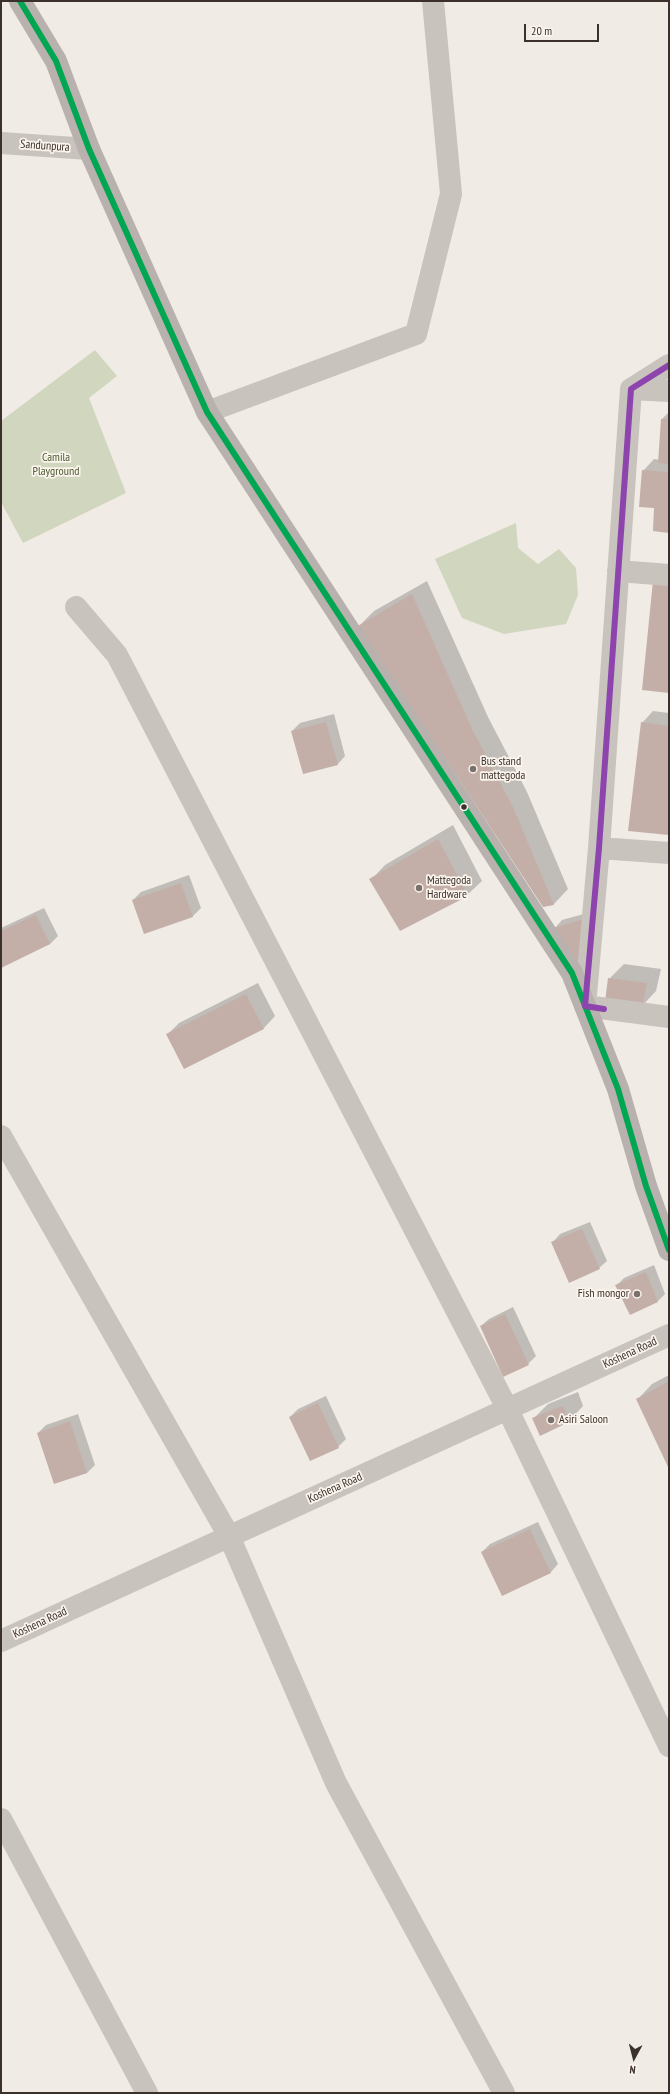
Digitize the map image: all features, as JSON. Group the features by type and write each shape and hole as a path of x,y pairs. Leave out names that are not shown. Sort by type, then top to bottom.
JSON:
{"main road":[{"path":"20,1 56,61 89,149 207,412 534,912 572,973 618,1089 646,1186 669,1250"}],"street":[{"path":"207,412 416,334 451,194 433,1"},
{"name":"Sandunpura","path":"1,142 89,149"},
{"path":"631,389 669,365"},
{"path":"631,389 669,391"},
{"path":"631,389 599,848 585,1006 669,1017"},
{"path":"618,571 669,574"},
{"path":"76,607 117,655 508,1410 669,1746"},
{"path":"599,848 669,854"},
{"path":"1,1136 229,1536 336,1783 504,2093"},
{"name":"Koshena Road","path":"1,1641 669,1335"},
{"path":"1,1819 147,2093"}],"green space":[{"name":"Camila Playground","path":"95,350 117,376 89,398 126,493 23,543 1,502 1,421"},
{"path":"516,523 518,548 538,564 559,549 576,568 578,595 566,624 504,634 462,618 435,559"}],"building":[{"path":"661,419 669,419 669,464 658,463"},
{"path":"642,470 669,472 669,533 653,531 654,508 639,507"},
{"path":"653,581 669,582 669,693 642,690"},
{"name":"Bus stand mattegoda","path":"412,594 473,731 513,807 554,905 543,907 358,626"},
{"path":"326,722 338,765 303,774 291,731"},
{"path":"641,722 669,726 669,835 628,831"},
{"name":"Mattegoda Hardware","path":"438,839 468,896 400,931 369,879"},
{"path":"181,883 193,917 144,934 132,900"},
{"path":"36,915 50,944 1,968 1,931"},
{"path":"584,919 581,975 553,928"},
{"path":"608,978 647,983 642,1007 605,1002"},
{"path":"246,994 264,1029 184,1069 166,1034"},
{"path":"582,1229 600,1269 569,1283 551,1242"},
{"name":"Fish mongor","path":"646,1272 658,1302 630,1315 615,1285"},
{"path":"505,1314 529,1365 503,1377 480,1326"},
{"path":"669,1381 669,1469 636,1399"},
{"path":"318,1403 339,1448 310,1461 289,1417"},
{"name":"Asiri Saloon","path":"563,1406 569,1422 540,1436 532,1418"},
{"path":"70,1421 87,1473 54,1484 37,1433"},
{"path":"530,1529 551,1573 502,1596 481,1552"}],"transit line":[{"path":"20,1 56,61 89,149 207,412 572,973 618,1089 646,1186 669,1250"},
{"name":"20","path":"604,1009 585,1006 599,848 631,389 669,365"}],"place":[{"name":"Bus stand mattegoda","path":"473,769"},
{"name":"Mattegoda Hardware","path":"419,888"},
{"name":"Fish mongor","path":"637,1294"},
{"name":"Asiri Saloon","path":"551,1420"}]}
